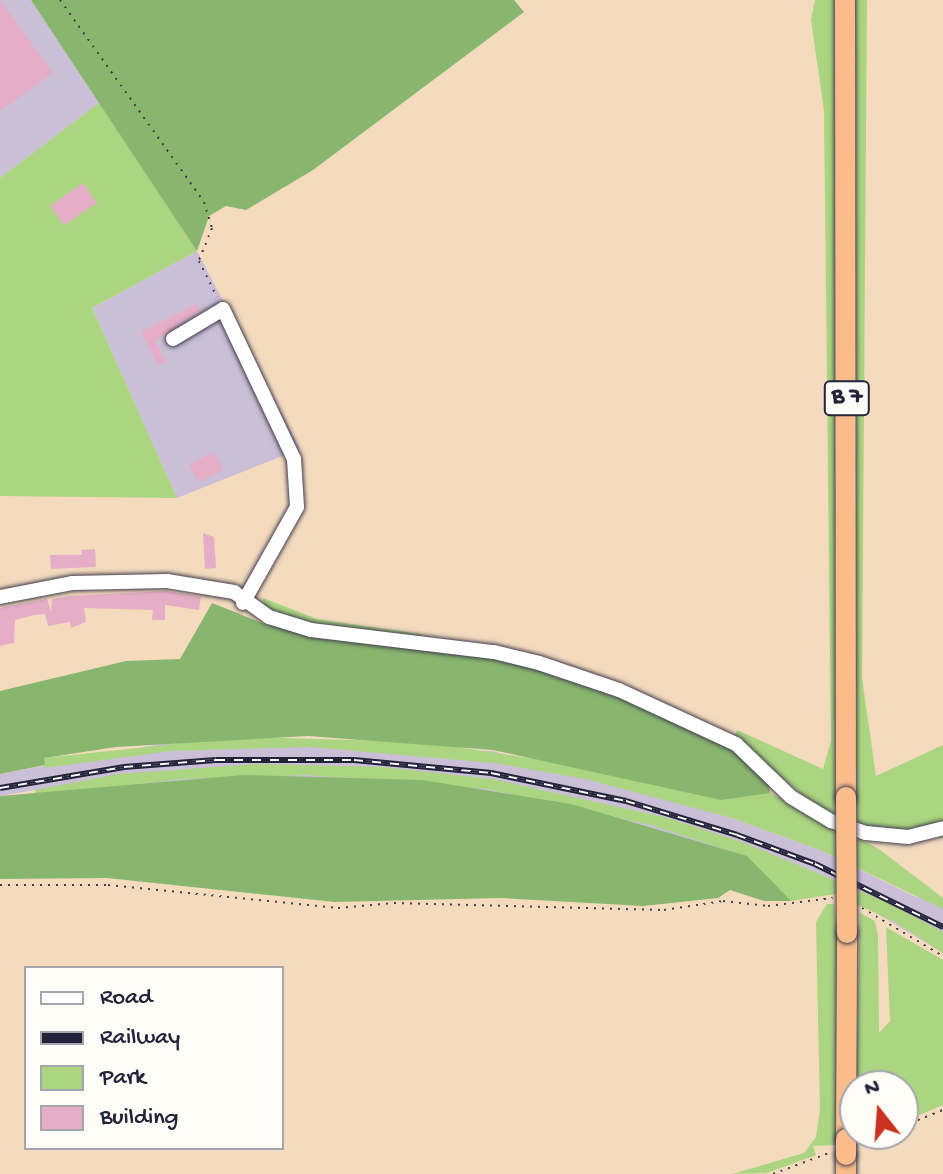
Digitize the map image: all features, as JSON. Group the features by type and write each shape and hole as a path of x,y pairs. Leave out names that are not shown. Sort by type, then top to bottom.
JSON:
{"highway":[{"name":"B 7","path":"845,0 847,1152"}],"street":[{"path":"173,339 223,309 267,395 294,459 299,488 292,518 243,603"},
{"path":"0,597 72,583 124,580 225,590 243,603 311,630 494,652 539,663 619,690 736,744 791,797 831,821 866,833 908,837 943,828"}],"path":[{"path":"60,0 204,202 212,228 199,261 223,309"},
{"path":"0,885 108,885 338,908 394,903 664,910 723,901 768,906 838,899"},
{"path":"855,905 943,956"},
{"path":"919,1120 943,1110"},
{"path":"773,1174 847,1152"}],"shaded area":[{"path":"0,0 31,0 100,102 0,178"},
{"path":"197,251 300,449 177,498 92,308"},
{"path":"177,741 493,751 732,818 820,850 916,897 943,898 943,953 866,907 747,856 35,790 0,796 0,774"}],"green space":[{"path":"31,0 514,0 524,12 313,170 246,210 226,206 209,216 197,251"},
{"path":"815,0 867,0 862,678 876,776 943,745 943,821 911,830 862,826 812,803 735,737 737,730 823,769 831,741 824,110 811,20"},
{"path":"100,102 197,251 92,308 177,498 0,496 0,178"},
{"path":"263,598 317,619 421,634 420,638 356,634 265,613"},
{"path":"212,603 267,625 311,635 494,657 619,695 732,748 769,784 770,793 721,800 493,750 308,736 116,747 44,758 45,765 0,774 0,691 126,661 180,659"},
{"path":"242,737 426,742 579,766 661,787 770,793 879,849 943,898 943,909 820,850 732,818 585,779 494,763 310,747 171,751 45,768 43,758"},
{"path":"256,764 382,767 492,779 664,817 745,843 884,901 943,932 943,953 895,922 835,894 791,901 746,856 651,825 487,789 307,775 180,779 36,796 35,790 118,774"},
{"path":"244,775 422,780 571,804 747,856 791,901 764,901 730,890 718,898 643,906 500,898 335,902 107,878 0,879 0,796"},
{"path":"827,904 834,904 837,929 836,1145 813,1146 816,1155 767,1173 732,1174 804,1153 816,1137 820,1109 816,922"},
{"path":"860,913 875,921 878,936 879,1033 890,1021 886,927 943,960 943,1105 919,1115 919,1070 856,1070"}],"building":[{"path":"0,0 53,73 0,111"},
{"path":"83,183 97,203 64,226 50,206"},
{"path":"196,304 200,311 155,341 166,362 158,365 141,332"},
{"path":"214,452 223,470 198,483 189,465"},
{"path":"203,533 214,537 216,568 205,569"},
{"path":"95,549 96,567 51,569 50,555 82,555 81,550"},
{"path":"166,591 201,597 199,610 165,605 165,620 152,620 153,610 84,608 86,622 71,628 70,622 48,626 45,614 34,615 15,620 14,643 0,646 0,608 47,599 51,611 52,599 69,596"}],"railway":[{"path":"0,788 124,767 216,760 354,760 491,773 626,801 737,835 815,864 943,927"}]}
